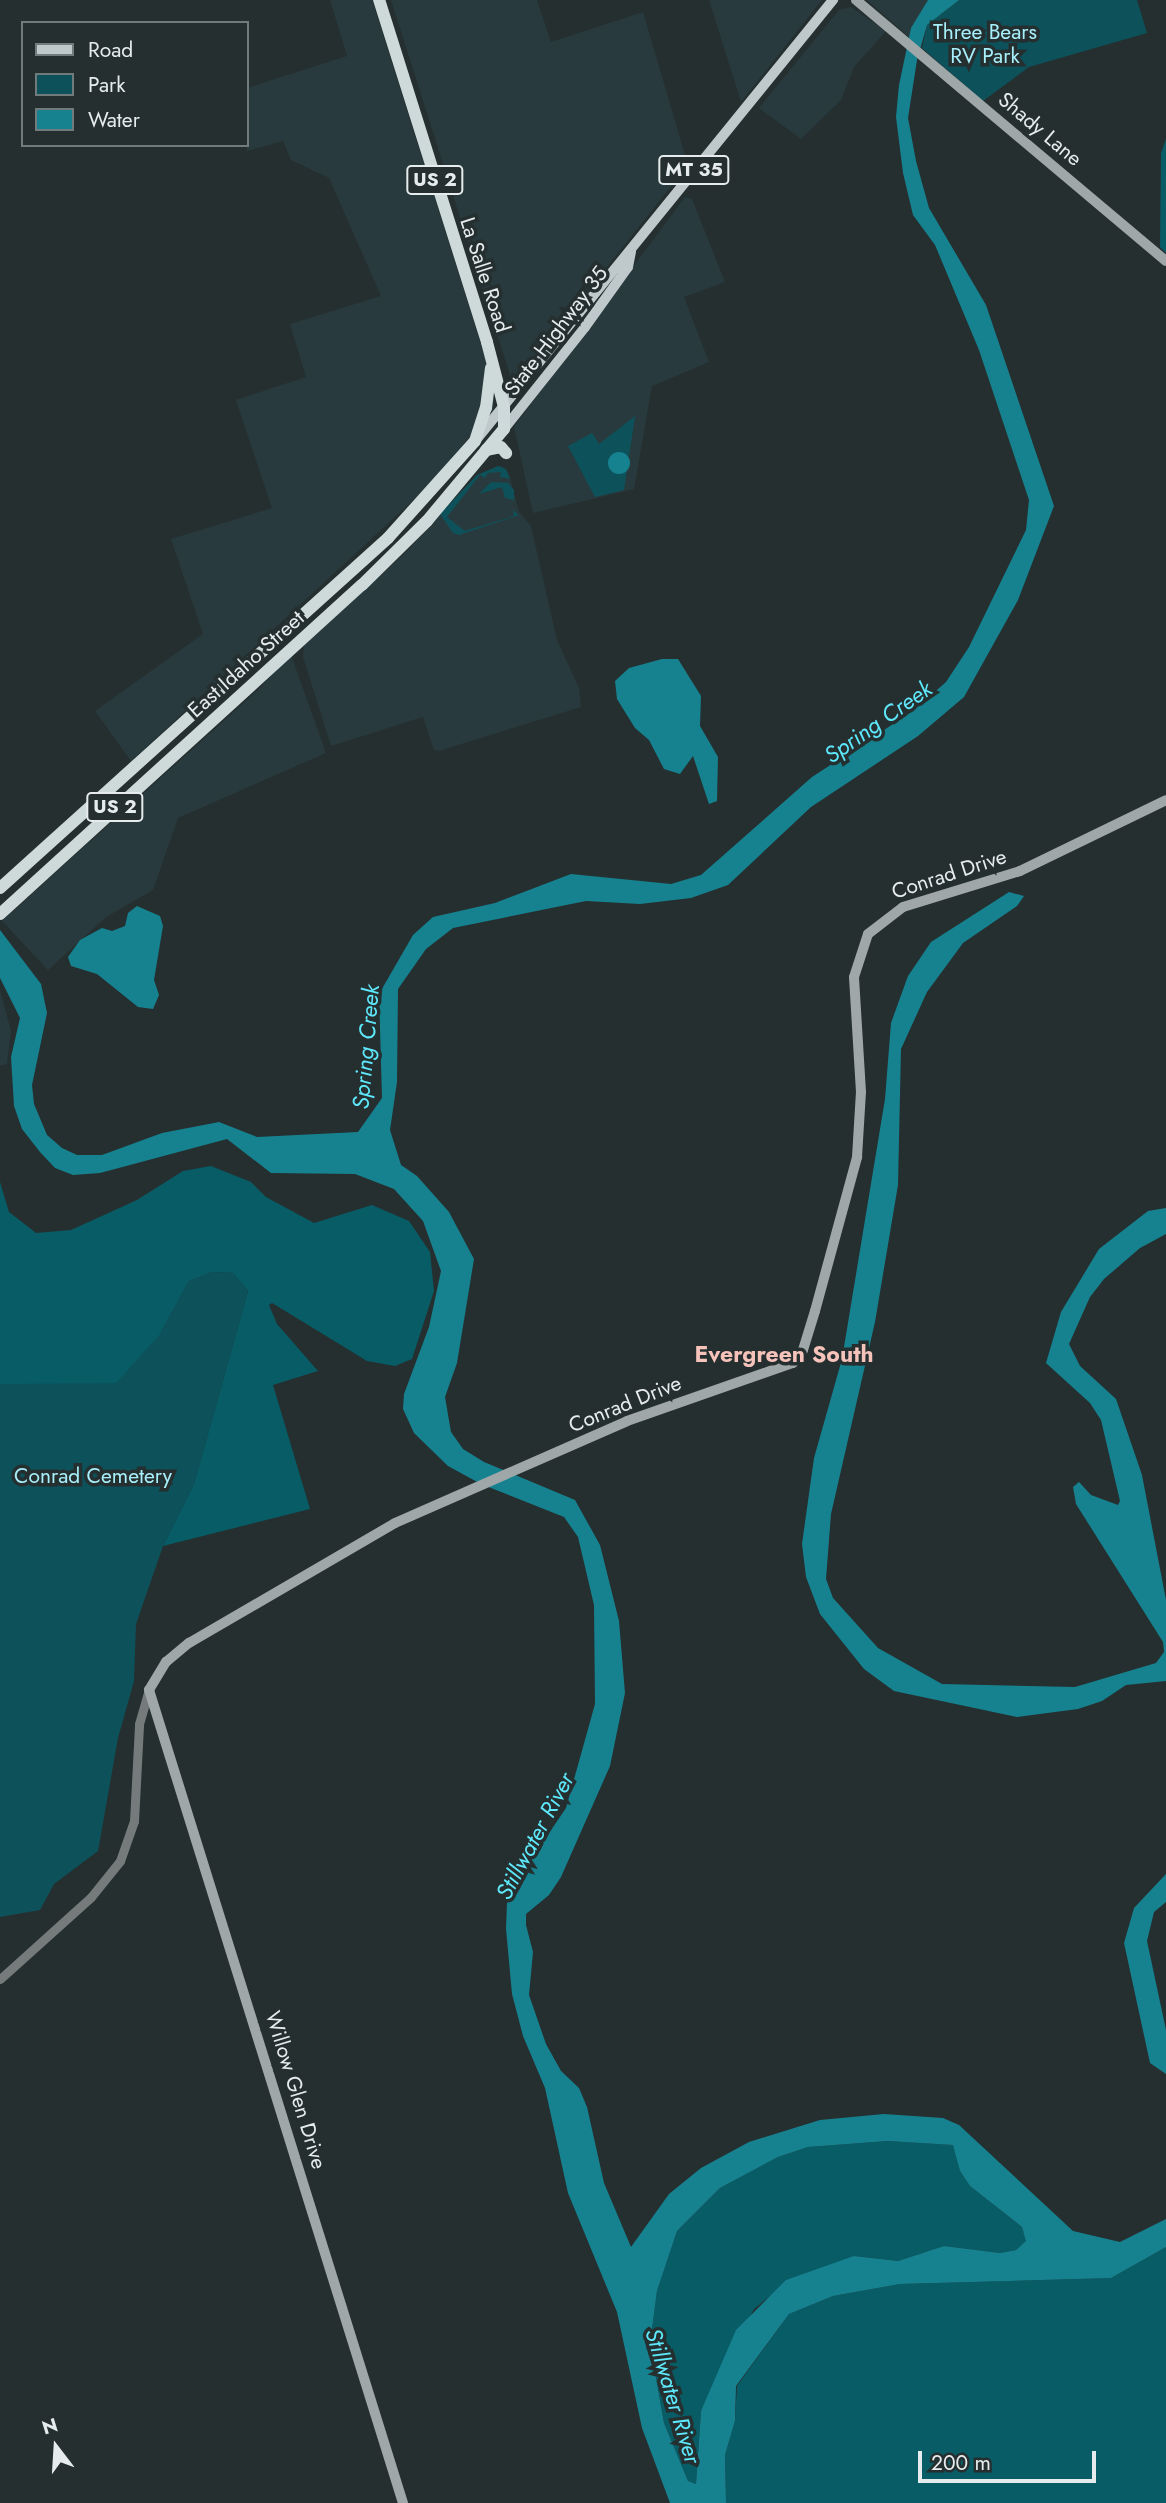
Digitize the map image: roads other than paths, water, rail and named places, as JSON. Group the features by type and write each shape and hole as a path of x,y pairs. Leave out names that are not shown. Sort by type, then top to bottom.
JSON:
{"highway":[{"name":"La Salle Road","path":"379,0 492,360"},
{"name":"US 2","path":"492,360 504,407 504,429"},
{"name":"US 2","path":"470,448 486,408 492,360"},
{"name":"East Idaho Street","path":"2,912 362,585 427,521 504,429"},
{"path":"486,450 501,447 506,453"},
{"name":"East Idaho Street","path":"0,888 299,622 388,538 470,448"},
{"path":"362,585 377,557 421,511"}],"main road":[{"name":"State Highway 35","path":"504,407 618,261 631,251 833,0"},
{"name":"Shady Lane","path":"856,0 1166,261"},
{"name":"State Highway 35","path":"504,429 585,327 628,267 631,251"},
{"name":"East Idaho Street","path":"470,448 504,407"},
{"name":"Conrad Drive","path":"149,1690 166,1662 200,1636 384,1529 652,1411 781,1370 800,1355 857,1157 861,1092 854,977 858,951 874,926 903,907 1020,871 1166,800"},
{"name":"Willow Glen Drive","path":"149,1690 403,2503"}],"street":[{"name":"Conrad Drive","path":"0,1979 85,1903 120,1861 134,1821 139,1724 149,1690"}],"water":[{"path":"928,0 959,0 927,25 917,60 908,118 929,208 986,305 1054,506 1018,600 964,697 918,736 811,807 728,885 691,898 640,904 586,901 453,928 426,949 398,989 397,1082 390,1130 401,1165 417,1176 449,1212 474,1259 457,1363 445,1397 451,1432 463,1449 484,1462 575,1500 600,1545 619,1621 625,1693 610,1766 561,1877 549,1895 526,1914 526,1925 533,1952 529,1995 546,2044 561,2071 579,2088 587,2107 604,2183 631,2247 669,2194 701,2168 749,2142 820,2120 884,2114 943,2118 959,2125 1073,2231 1120,2242 1166,2219 1166,2247 1111,2278 900,2284 833,2296 789,2314 736,2386 735,2421 725,2455 726,2503 670,2503 642,2428 617,2312 568,2193 545,2088 523,2036 512,1994 506,1929 507,1902 516,1882 566,1808 595,1704 594,1605 578,1537 564,1517 481,1484 448,1466 414,1433 403,1409 404,1394 429,1327 441,1271 423,1221 394,1189 355,1174 271,1173 227,1139 100,1173 73,1175 55,1168 22,1129 14,1106 11,1057 20,1018 0,978 0,930 41,984 47,1013 32,1085 34,1104 47,1135 62,1148 77,1155 102,1155 162,1133 219,1122 257,1137 358,1132 382,1098 379,994 413,935 433,917 495,903 571,874 671,884 701,875 812,777 913,711 946,682 969,647 1026,530 1029,500 979,350 935,245 913,215 903,173 896,117 899,85 911,28","holes":["888,2141 953,2145 960,2171 970,2186 1022,2227 1026,2241 1016,2250 1000,2253 944,2246 898,2261 854,2256 786,2280 736,2330 701,2411 696,2484 688,2481 664,2423 650,2344 657,2291 677,2231 720,2188 778,2157 808,2147"]},
{"path":"615,452 623,452 630,459 630,467 623,474 615,474 608,467 608,459"},
{"path":"662,659 678,659 701,696 700,726 718,757 717,801 709,804 693,756 680,774 664,769 649,740 635,728 617,699 615,681 629,668"},
{"path":"1009,892 1024,896 1017,906 963,943 927,992 901,1049 898,1185 875,1322 831,1514 826,1579 833,1598 878,1648 942,1684 1075,1687 1156,1663 1164,1652 1163,1642 1076,1504 1073,1487 1079,1482 1091,1495 1118,1505 1120,1501 1101,1420 1090,1403 1046,1363 1061,1312 1099,1249 1148,1211 1166,1208 1166,1234 1140,1248 1104,1279 1090,1297 1069,1344 1080,1366 1116,1399 1142,1475 1166,1600 1166,1681 1126,1685 1102,1701 1078,1709 1017,1717 894,1691 864,1669 820,1614 806,1577 802,1544 814,1458 842,1359 885,1099 891,1023 908,976 931,942"},
{"path":"137,906 160,916 163,926 154,980 159,995 153,1009 138,1007 97,974 71,966 68,957 80,940 102,928 112,931 125,926 128,913"},
{"path":"1166,1874 1166,1902 1154,1912 1147,1941 1166,2030 1166,2074 1150,2063 1124,1943 1134,1908"}],"district":[{"name":"Evergreen South","path":"784,1354"}],"park label":[{"name":"Three Bears RV Park","path":"985,44"},
{"name":"Conrad Cemetery","path":"93,1476"}],"water label":[{"name":"Spring Creek","path":"878,722"},
{"name":"Spring Creek","path":"366,1047"},
{"name":"Stillwater River","path":"535,1836"},
{"name":"Stillwater River","path":"673,2396"}]}
